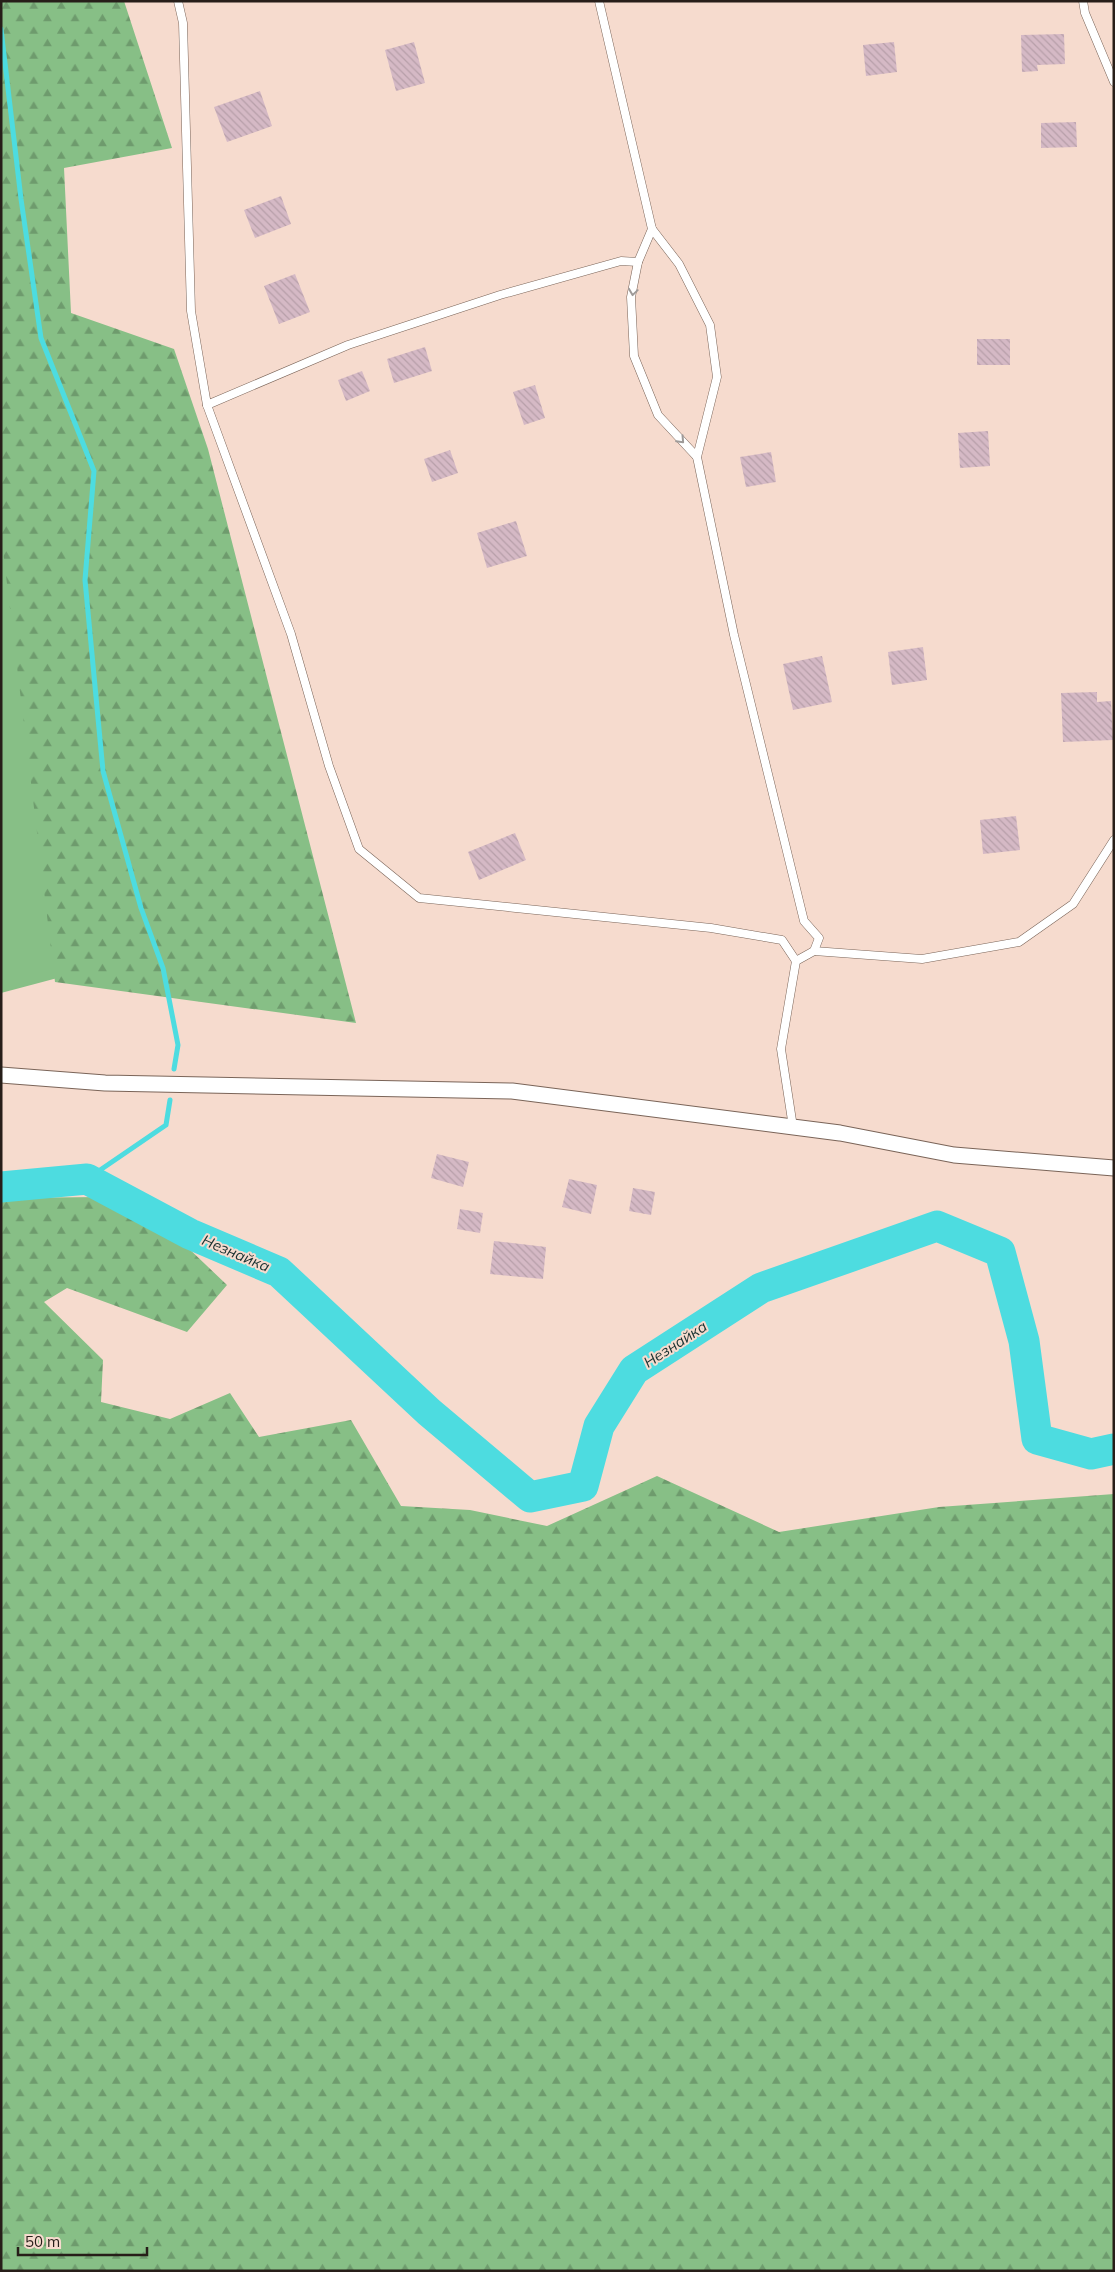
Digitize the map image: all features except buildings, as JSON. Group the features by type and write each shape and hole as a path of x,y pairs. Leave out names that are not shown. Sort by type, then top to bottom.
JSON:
{"street":[{"path":"1,1075 105,1084 512,1091 840,1133 954,1155 1114,1168"}],"lane":[{"path":"178,1 183,24 191,311 207,406 291,634 329,766 359,849 419,898 711,928 782,940 796,961 781,1049 793,1127"},
{"path":"599,1 652,229 679,264 710,326 716,377 697,457 734,634 804,921 819,938 814,951"},
{"path":"1083,1 1085,13 1114,82"},
{"path":"652,229 638,262 632,297 634,356 658,415 697,457"},
{"path":"207,406 348,345 519,290 621,261 638,262"},
{"path":"796,961 814,951 922,958 1019,942 1073,904 1114,840"}],"green space":[{"path":"1,1 124,1 172,148 64,168 71,313 174,349 208,449 356,1023 55,982 1,534"},
{"path":"1,477 80,972 1,993"},
{"path":"102,1197 184,1244 227,1285 187,1332 67,1288 44,1302 103,1360 101,1402 170,1419 230,1393 259,1437 351,1420 401,1506 470,1510 547,1526 657,1476 779,1532 939,1507 1114,1494 1114,2271 1,2271 1,1198"}],"waterway":[{"path":"1,29 21,199 41,338 94,471 85,580 103,771 141,908 163,968 178,1045 174,1069"},
{"path":"87,1179 166,1125 170,1100"},
{"name":"Незнайка","path":"1,1187 87,1179 190,1234 279,1272 429,1412 530,1497 583,1486 599,1426 634,1370 761,1288 937,1226 1000,1252 1024,1341 1037,1439 1091,1454 1114,1449"}]}
